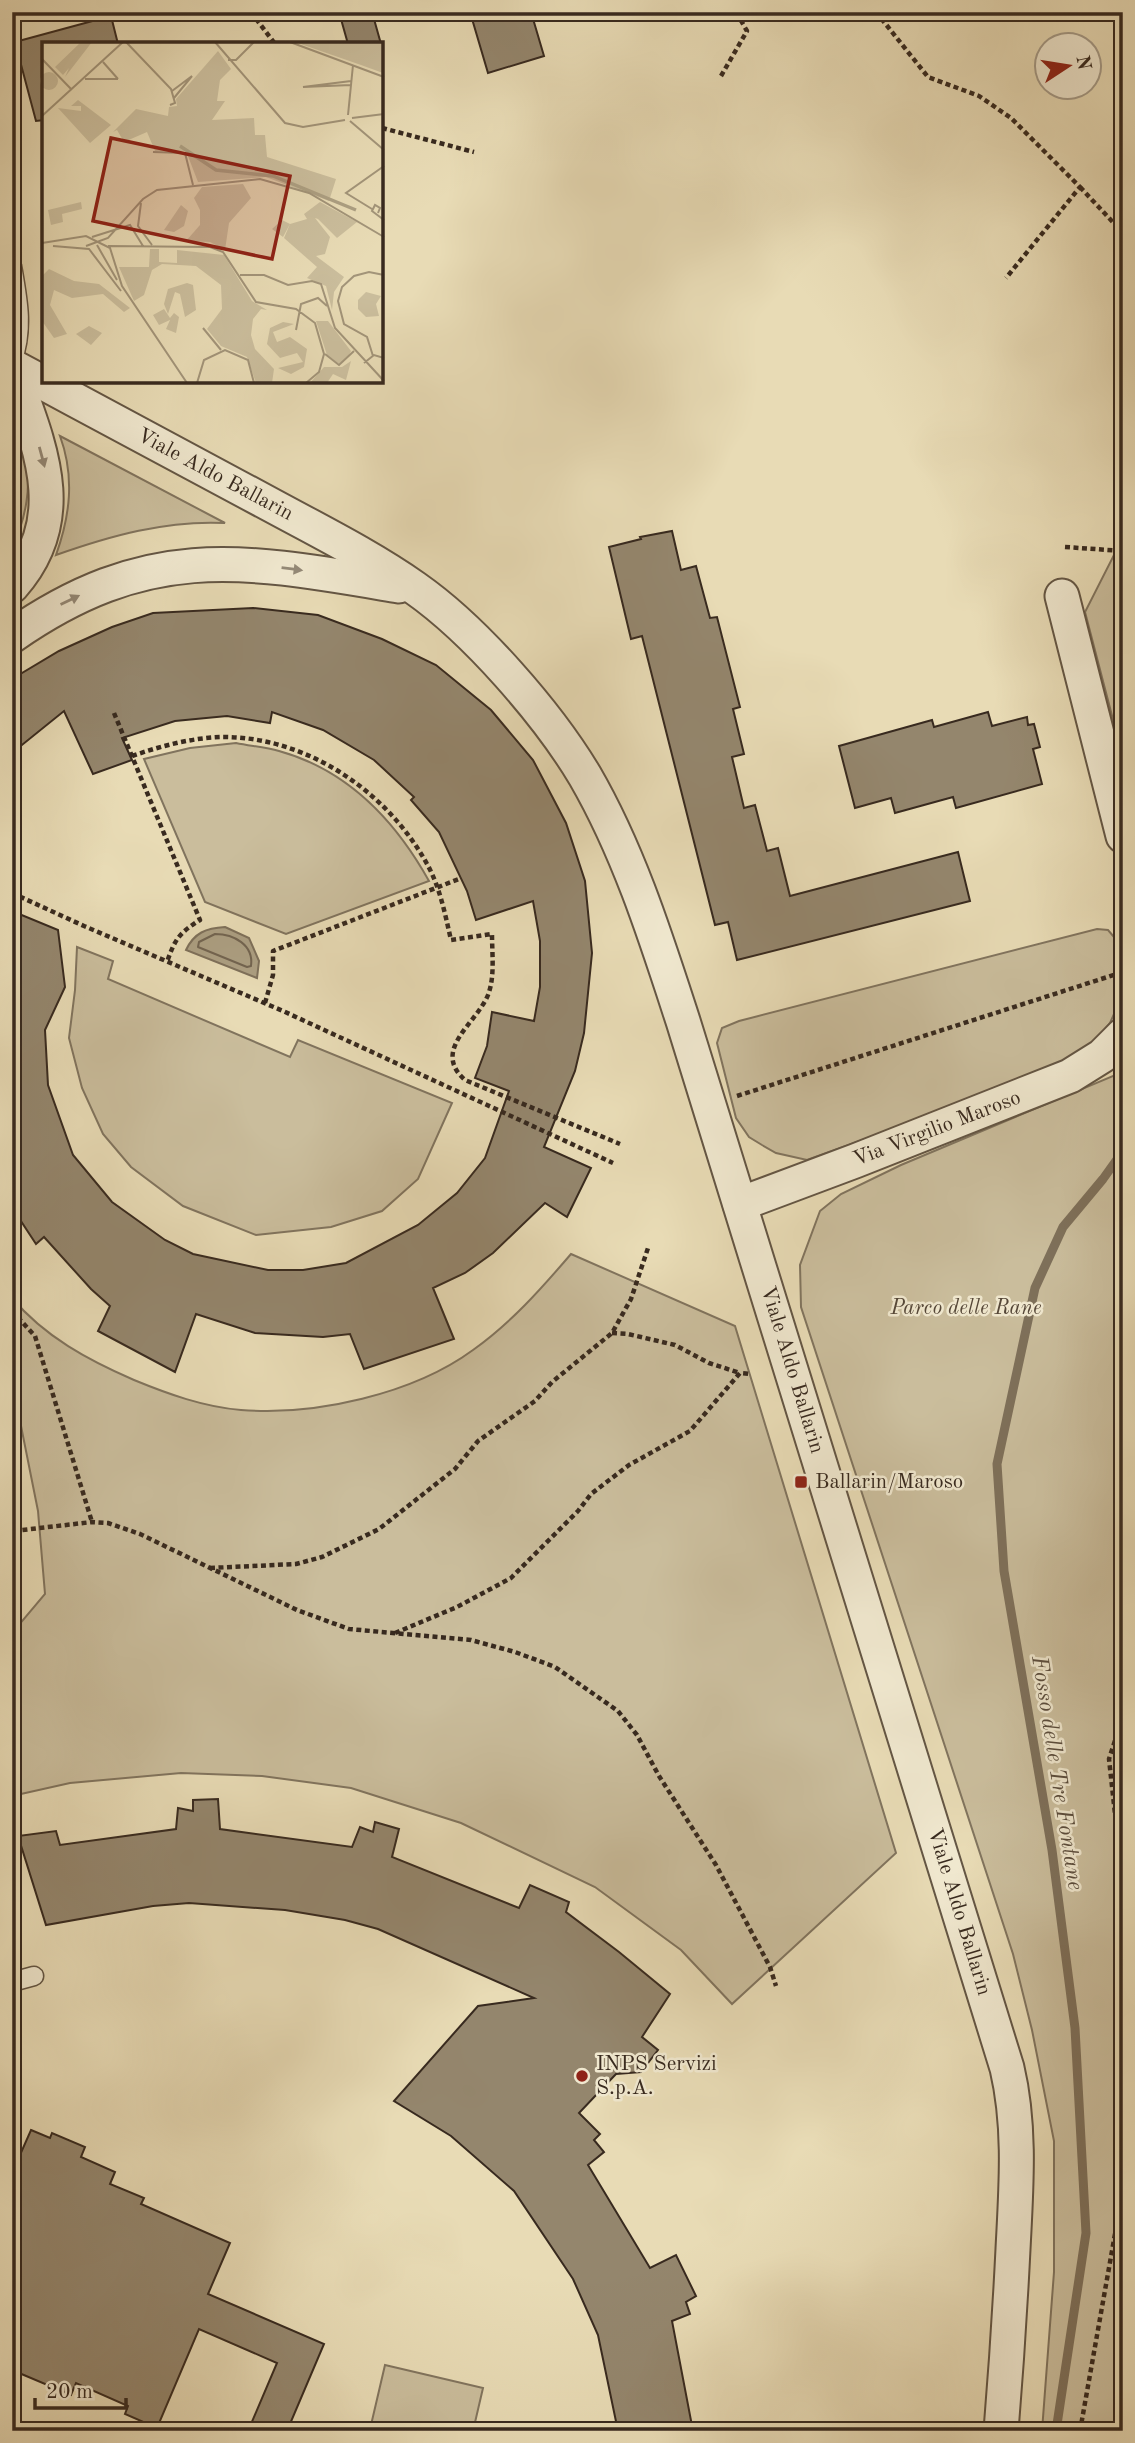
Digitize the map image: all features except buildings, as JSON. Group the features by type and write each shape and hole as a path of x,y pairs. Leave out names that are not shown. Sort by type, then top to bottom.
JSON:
{"street":[{"path":"12,366 40,449 47,494 41,538 26,570 12,586"},
{"name":"Viale Aldo Ballarin","path":"12,366 42,382"},
{"name":"Viale Aldo Ballarin","path":"44,383 326,535 415,589 477,642 525,695 572,757 598,800 646,908 740,1204 1011,2086 1016,2134 1016,2203 1002,2431"},
{"path":"12,636 61,605 99,587 175,566 212,564 278,567 415,589"},
{"path":"1062,596 1123,836"},
{"name":"Via Virgilio Maroso","path":"740,1204 1061,1080 1086,1068 1114,1046 1123,1035"}],"lane":[{"path":"12,266 21,326 12,366"},
{"path":"12,1982 34,1976"}],"path":[{"path":"251,12 274,42"},
{"path":"721,76 747,31 736,12"},
{"path":"876,12 928,77 979,96 1011,118 1123,233"},
{"path":"383,128 474,152"},
{"path":"1006,278 1080,187"},
{"path":"1065,547 1123,551"},
{"path":"114,713 200,920 182,932 174,942 167,962"},
{"path":"132,756 159,747 222,737 247,739 298,751 327,764 359,784 389,811 427,863 438,887 451,940 492,934 492,981 482,1005 453,1048 452,1056 457,1073 466,1080 620,1144"},
{"path":"265,1003 273,975 273,951 460,879"},
{"path":"12,893 265,1003 613,1163"},
{"path":"708,1105 1123,972"},
{"path":"209,1568 296,1564 322,1557 379,1529 455,1469 478,1441 535,1401 552,1382 612,1333 631,1299 648,1248"},
{"path":"12,1311 35,1336 92,1522"},
{"path":"612,1333 675,1345 709,1363 751,1374"},
{"path":"394,1633 457,1607 511,1578 578,1511 591,1494 629,1465 690,1431 740,1373"},
{"path":"14,1531 108,1522 140,1534 297,1610 349,1629 471,1640 515,1651 555,1667 618,1711 637,1735 659,1776 716,1865 769,1967 776,1986"},
{"path":"1117,1657 1122,1719 1109,1759 1116,1823 1123,1836"},
{"path":"1080,2431 1123,2189"}],"green space":[{"path":"12,435 26,465 28,489 21,526 12,547"},
{"path":"60,436 225,523 160,527 56,555 65,526 69,496 68,466"},
{"path":"1123,547 1123,758 1085,612 1117,549"},
{"path":"236,743 274,750 304,760 348,784 385,818 429,881 286,934 205,902 144,759 190,748"},
{"path":"1097,929 1108,930 1120,944 1123,994 1110,1023 1084,1054 1062,1068 807,1160 776,1153 762,1145 749,1137 736,1118 717,1043 722,1028 739,1021"},
{"path":"77,947 113,961 108,979 290,1057 298,1040 452,1103 418,1179 382,1211 331,1227 256,1235 183,1206 131,1167 103,1134 82,1088 69,1038"},
{"name":"Parco delle Rane","path":"1123,1069 1123,2431 1042,2431 1054,2272 1054,2141 1032,2030 1013,1954 801,1307 800,1265 820,1211 841,1194 901,1165 1118,1074"},
{"path":"571,1254 735,1326 896,1853 732,2004 681,1950 595,1887 461,1823 351,1788 262,1776 181,1773 70,1783 12,1796 12,1633 45,1594 38,1511 12,1381 12,1298 53,1336 68,1346 147,1385 213,1406 270,1411 300,1409 362,1399 393,1390 449,1365 487,1340 513,1317"},
{"path":"385,2365 483,2388 473,2431 396,2431 371,2425"}],"water":[{"path":"225,927 249,938 259,961 257,978 186,950 201,932"}],"waterway":[{"name":"Fosso delle Tre Fontane","path":"1056,2431 1086,2233 1075,2028 1052,1850 1004,1571 997,1464 1035,1288 1063,1227 1123,1151"}],"place":[{"name":"Ballarin/Maroso","path":"801,1482"},
{"name":"INPS Servizi S.p.A.","path":"582,2076"}]}
